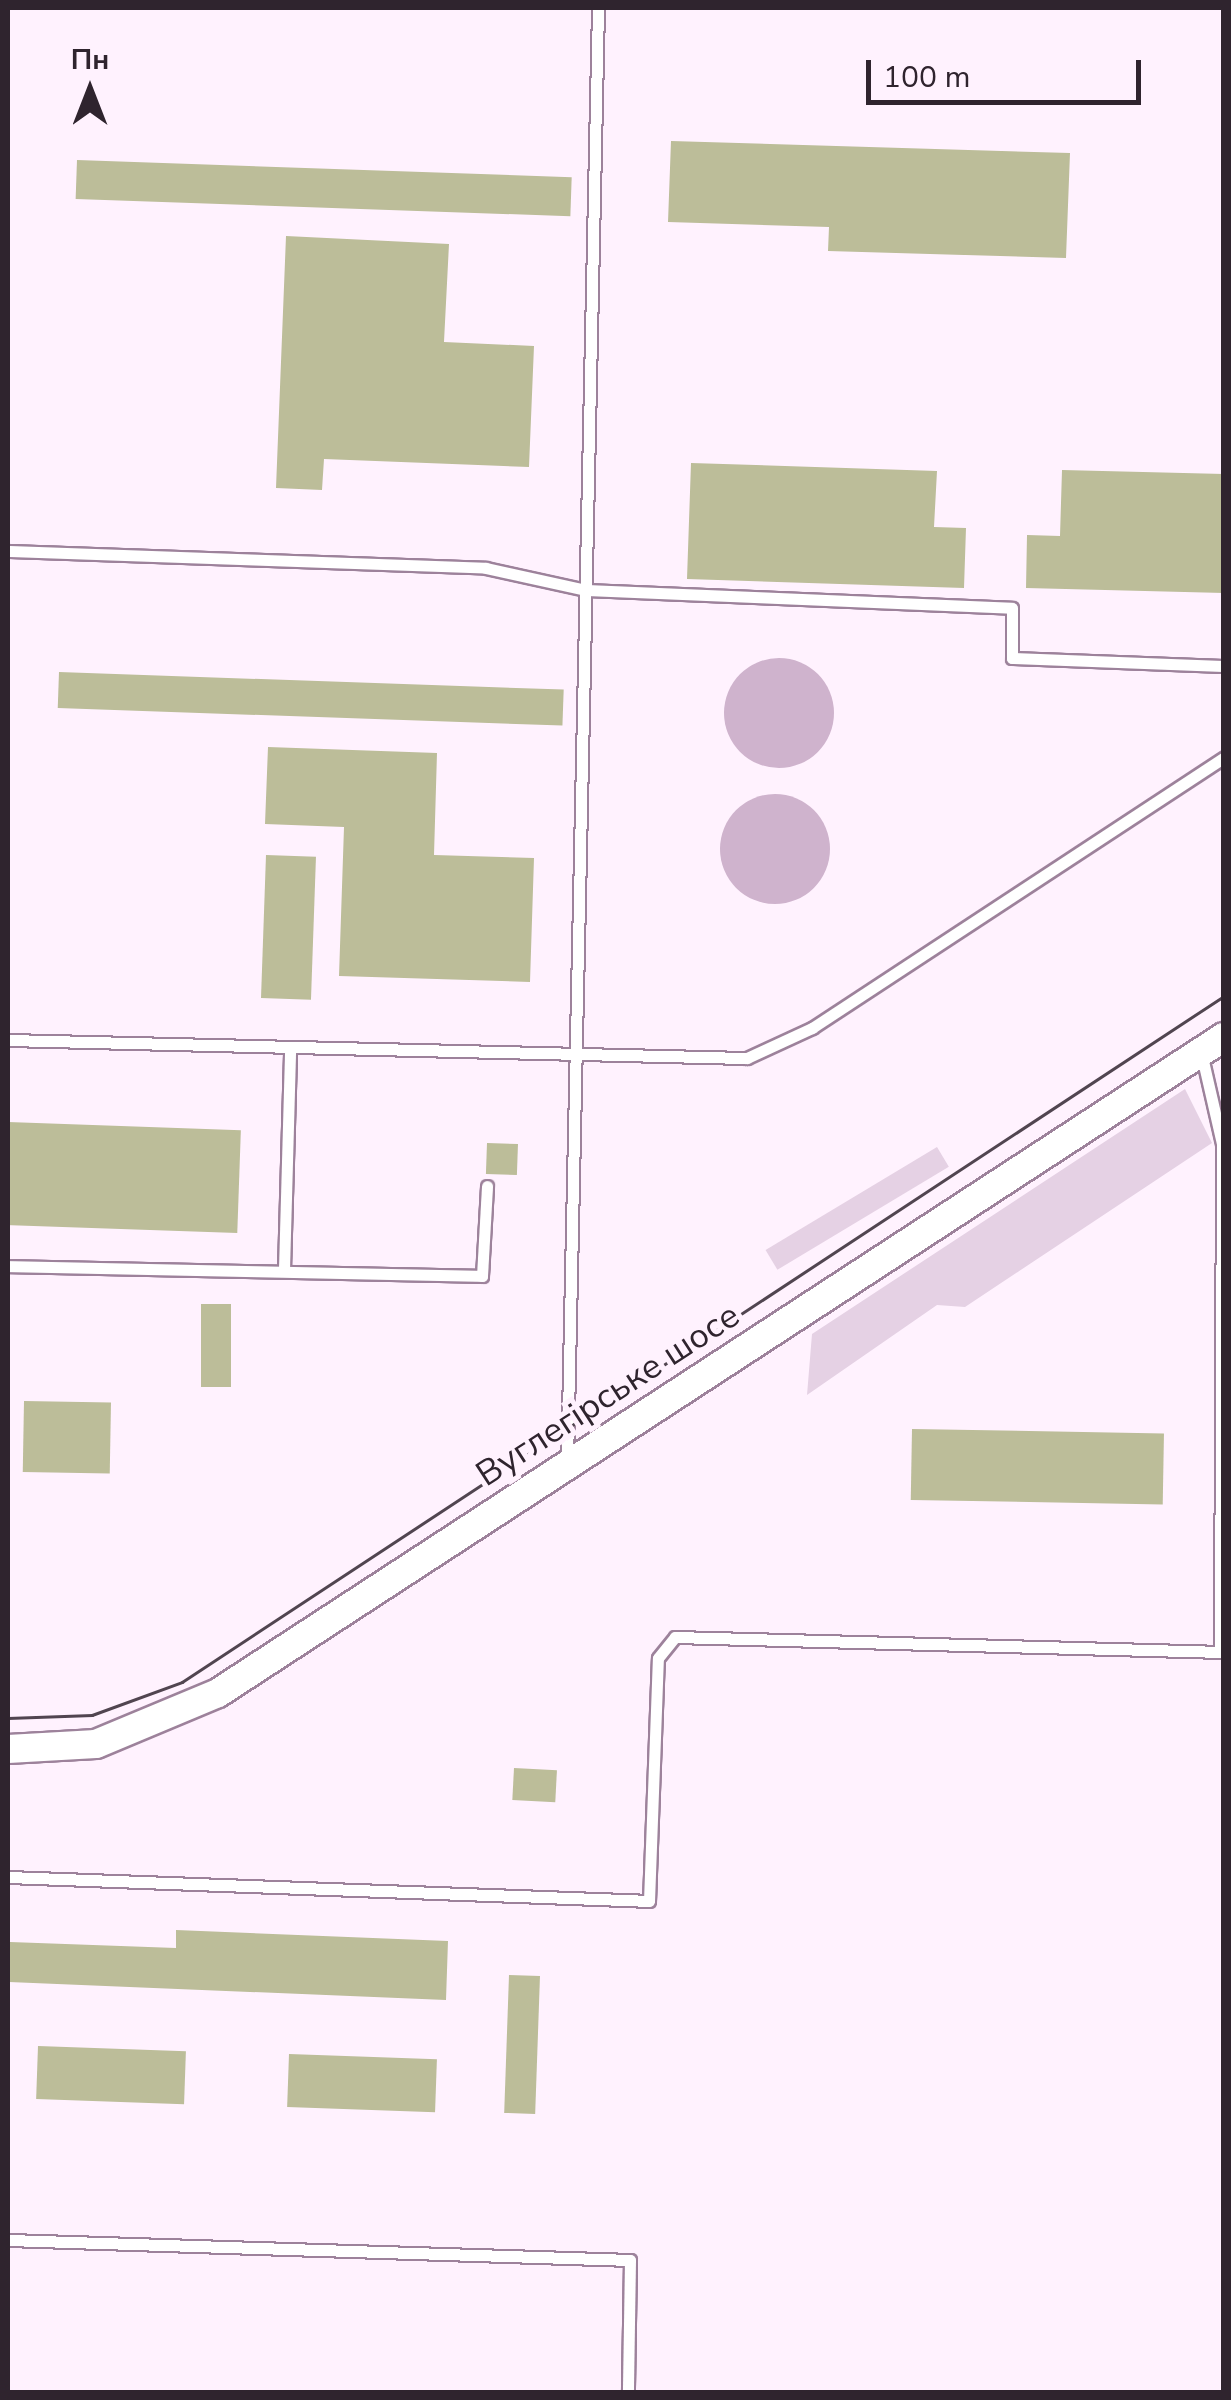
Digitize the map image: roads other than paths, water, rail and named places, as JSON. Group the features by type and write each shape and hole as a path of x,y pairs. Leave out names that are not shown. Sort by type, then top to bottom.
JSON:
{"street":[{"name":"Вуглегірське шосе","path":"8,1749 96,1744 174,1717 566,1467 1212,1044"}],"lane":[{"path":"566,1467 598,8"},
{"path":"8,551 486,568 586,590 1012,608 1012,658 1224,666"},
{"path":"8,1040 729,1061 765,1052 1224,757"},
{"path":"8,1877 649,1901 658,1658 676,1638 1222,1652 1222,1144 1212,1044"},
{"path":"284,1269 290,1049"},
{"path":"8,1266 482,1276 486,1186"},
{"path":"8,2240 630,2260 628,2392"}],"tram line":[{"path":"8,1718 92,1715 182,1682 1224,996"}]}
